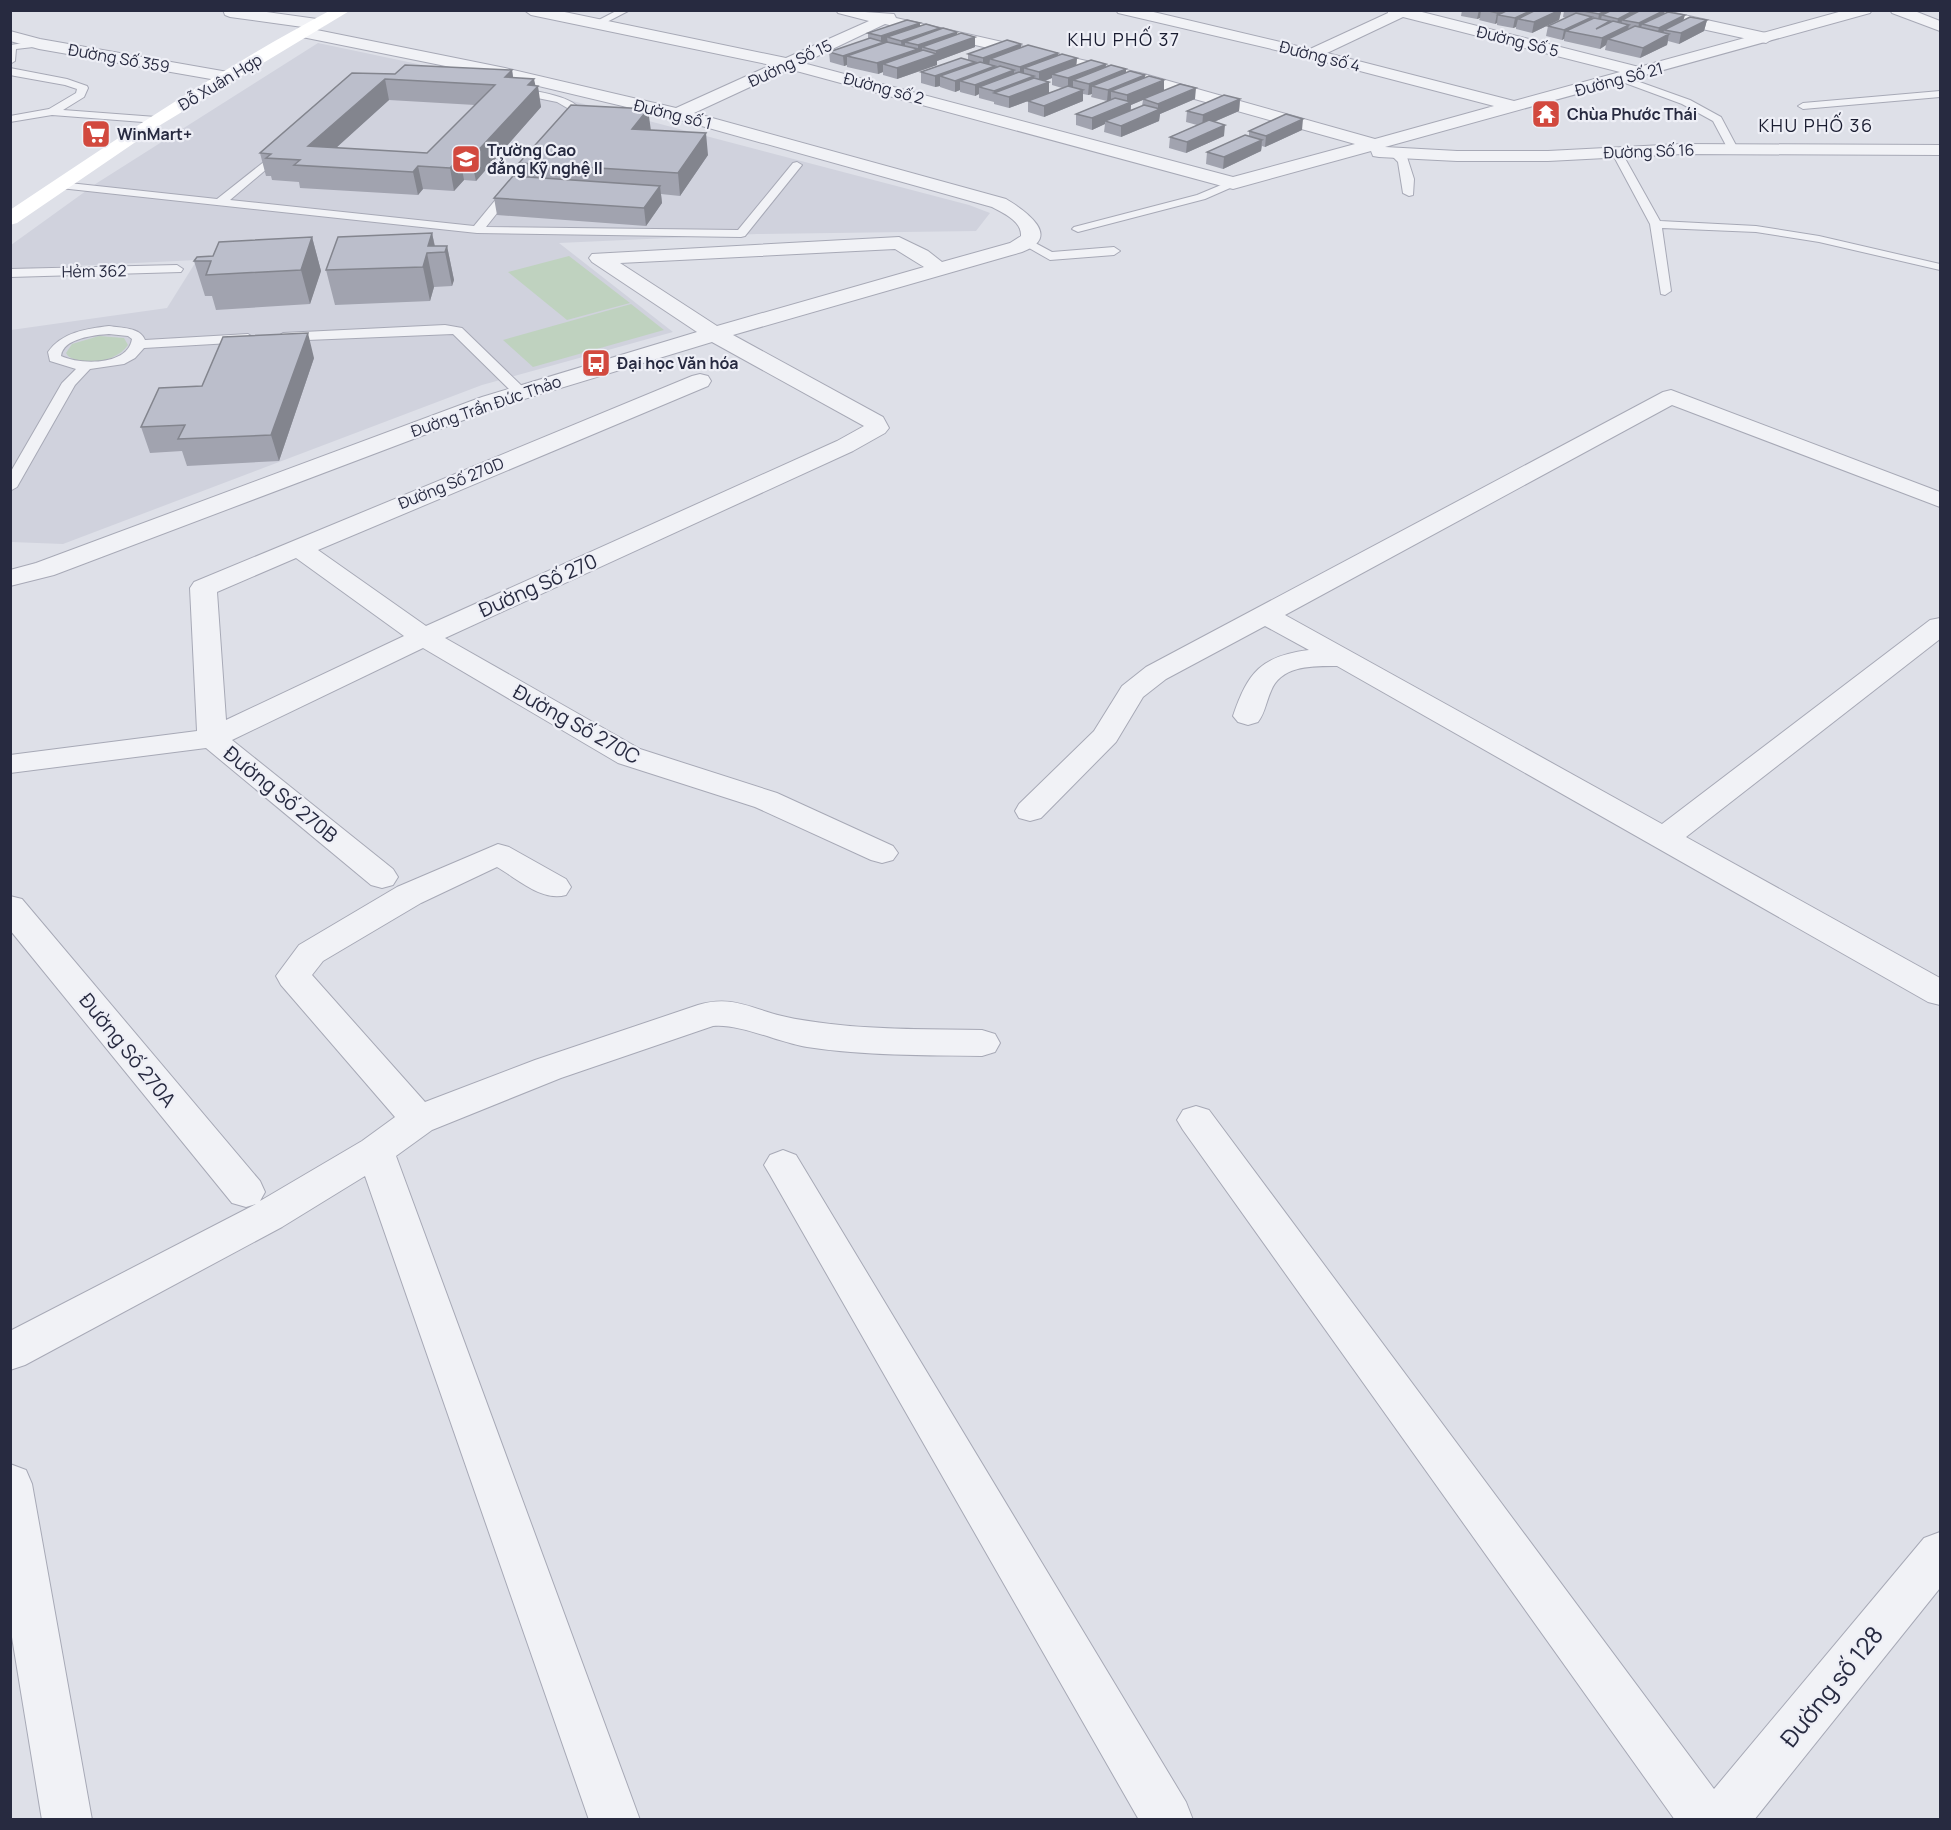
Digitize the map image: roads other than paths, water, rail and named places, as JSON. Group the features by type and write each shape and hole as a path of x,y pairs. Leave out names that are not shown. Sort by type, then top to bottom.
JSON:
{"main road":[{"name":"Đỗ Xuân Hợp","path":"10,219 156,120 309,28 344,10"}],"street":[{"name":"Đường số 2","path":"531,10 789,64 1233,183"},
{"path":"843,10 1138,78 1375,144"},
{"name":"Đường Số 15","path":"678,114 902,10"},
{"name":"Đường số 4","path":"1123,10 1312,54 1516,107"},
{"path":"1638,10 1766,38"},
{"path":"1688,10 1787,32"},
{"name":"Đường Số 21","path":"1233,183 1865,10"},
{"path":"1897,10 1941,26"},
{"name":"Đường số 1","path":"226,11 309,28 678,114 999,203 1022,216 1028,236"},
{"path":"1312,54 1401,11"},
{"name":"Đường Số 5","path":"1401,11 1641,73"},
{"name":"Đường Số 359","path":"11,44 44,45 228,77"},
{"name":"Đường Số 16","path":"1357,149 1395,154 1548,156 1733,149 1941,150"},
{"name":"Đường Trần Đức Thảo","path":"10,578 45,569 490,402 714,334 939,270 1028,236"},
{"path":"714,334 599,258 899,243 921,255 939,270"},
{"name":"Đường Số 270","path":"10,764 212,738 424,637 845,446 877,428 875,422 714,334"},
{"name":"Đường Số 270D","path":"203,588 700,381"},
{"path":"1030,811 1106,736 1132,692 1156,673 1671,397 1941,500"},
{"name":"Đường Số 270C","path":"297,547 424,637 629,756 766,800 882,853"},
{"name":"Đường Số 270B","path":"203,588 212,738 382,877"},
{"path":"1266,615 1941,993"},
{"path":"1664,838 1941,626"},
{"path":"1248,716 1263,679 1278,668 1312,658 1343,658"},
{"path":"419,1120 293,976 311,953 409,895 498,854 555,888"},
{"name":"Đường Số 270A","path":"10,907 246,1192"},
{"path":"10,1352 268,1216 375,1151 419,1120 548,1069 720,1012 731,1012 779,1028 828,1037 982,1043"},
{"path":"1196,1120 1706,1820"},
{"path":"375,1151 615,1820"},
{"path":"783,1165 1168,1820"},
{"path":"10,1484 67,1820"},
{"name":"Đường số 128","path":"1721,1820 1941,1553"}],"lane":[{"path":"598,23 626,10"},
{"path":"11,44 11,60 44,45"},
{"path":"10,71 67,82 83,88 80,95 52,112"},
{"path":"1620,78 1686,102 1717,119 1733,149"},
{"path":"498,89 538,95 574,107 575,110 552,137"},
{"path":"1803,106 1941,94"},
{"path":"10,119 52,112 156,120"},
{"path":"219,203 290,145"},
{"path":"477,230 545,147"},
{"path":"1617,153 1656,224 1665,291"},
{"path":"1395,154 1402,157 1406,167 1409,177 1409,193"},
{"path":"60,185 477,230 741,234 797,165"},
{"path":"1078,229 1200,197 1233,183"},
{"path":"1656,224 1756,229 1819,239 1941,267"},
{"path":"1028,236 1050,256 1114,251"},
{"name":"Hẻm 362","path":"10,273 177,269"},
{"path":"140,344 445,329 456,331 521,393"},
{"path":"109,330 132,333 139,338 140,344 137,349 121,359 84,367 61,363 55,358 54,352 68,340 80,335 109,330"},
{"path":"10,487 69,383 84,367"}],"place":[{"name":"Chùa Phước Thái","path":"1546,114"},
{"name":"WinMart+","path":"96,134"},
{"name":"Trường Cao đẳng Kỹ nghệ II","path":"466,159"},
{"name":"Đại học Văn hóa","path":"596,363"}],"district":[{"name":"KHU PHỐ 37","path":"1124,39"},
{"name":"KHU PHỐ 36","path":"1816,125"}]}
